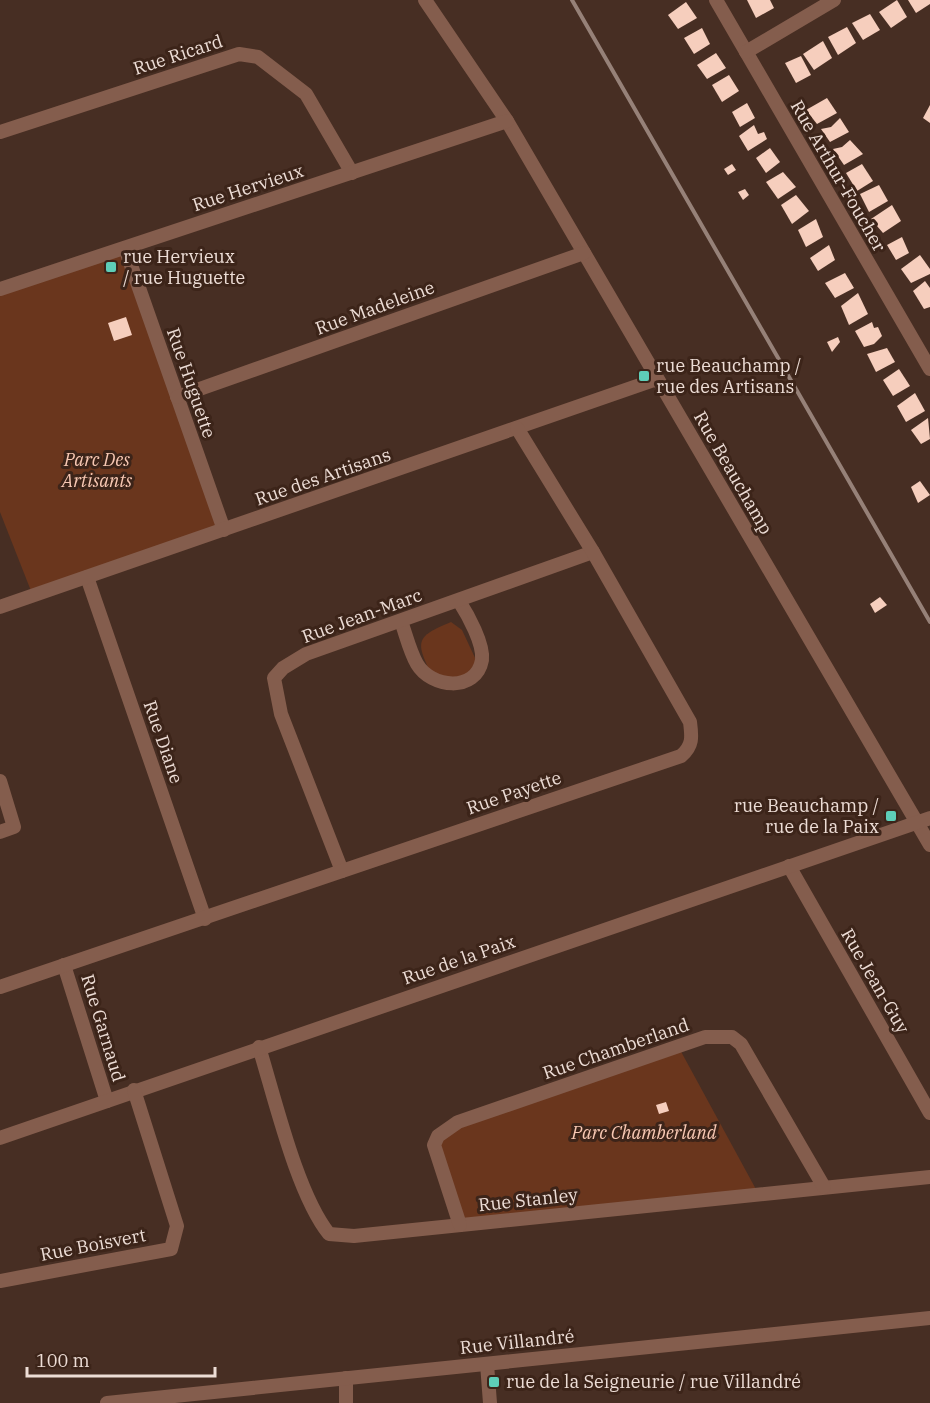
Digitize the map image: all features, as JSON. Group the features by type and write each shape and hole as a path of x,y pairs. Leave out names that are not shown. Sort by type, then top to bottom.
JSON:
{"street":[{"name":"Rue Beauchamp","path":"425,0 507,121 657,379 923,820 930,845"},
{"name":"Rue Arthur-Foucher","path":"716,0 928,362"},
{"path":"746,52 834,0"},
{"name":"Rue Ricard","path":"0,132 239,54 258,57 306,94 352,173"},
{"name":"Rue Hervieux","path":"0,289 507,121"},
{"name":"Rue Huguette","path":"125,248 224,530"},
{"name":"Rue Madeleine","path":"177,397 584,253"},
{"name":"Rue des Artisans","path":"0,607 657,379"},
{"name":"Rue Payette","path":"0,987 681,756 690,748 692,737 690,722 593,552 518,428"},
{"name":"Rue Jean-Marc","path":"342,871 281,714 274,678 283,668 306,654 593,552"},
{"name":"Rue Diane","path":"87,577 205,919"},
{"path":"401,621 417,665 429,677 443,684 459,683 472,677 482,662 482,649 459,601"},
{"path":"0,782 14,827 0,832"},
{"name":"Rue de la Paix","path":"0,1138 923,820"},
{"name":"Rue Jean-Guy","path":"789,866 930,1113"},
{"name":"Rue Garnaud","path":"64,966 107,1101"},
{"name":"Rue Chamberland","path":"460,1225 434,1145 438,1136 458,1122 705,1037 732,1037 741,1044 824,1187"},
{"name":"Rue Stanley","path":"259,1047 291,1151 318,1220 328,1234 354,1236 930,1177"},
{"name":"Rue Boisvert","path":"0,1281 171,1249 177,1226 134,1090"},
{"name":"Rue Villandré","path":"107,1403 930,1318"},
{"path":"487,1364 490,1403"},
{"path":"346,1378 346,1403"}],"green space":[{"name":"Parc Des Artisants","path":"125,247 224,530 33,596 0,512 0,288"},
{"path":"451,622 462,630 476,660 464,676 446,678 432,676 423,655 422,642 430,632"},
{"name":"Parc Chamberland","path":"678,1046 758,1193 460,1224 440,1167 439,1136"}],"building":[{"path":"747,0 770,0 774,8 756,18"},
{"path":"897,0 907,17 891,28 879,12"},
{"path":"908,0 930,0 930,4 916,13"},
{"path":"686,2 697,18 678,29 668,15"},
{"path":"870,14 880,30 863,40 852,23"},
{"path":"847,27 856,43 838,55 828,37"},
{"path":"702,28 710,44 694,54 684,38"},
{"path":"823,41 832,58 814,70 803,54"},
{"path":"716,53 726,68 707,79 697,65"},
{"path":"801,56 811,75 796,83 785,63"},
{"path":"729,75 739,91 722,102 712,85"},
{"path":"827,98 837,113 817,124 806,110"},
{"path":"747,103 755,118 740,127 732,112"},
{"path":"930,105 930,123 923,118"},
{"path":"840,118 849,132 830,142 821,129 831,127"},
{"path":"754,125 758,134 764,132 767,139 748,151 739,136"},
{"path":"850,140 863,154 844,165 833,149 842,147"},
{"path":"770,148 780,162 766,173 756,158"},
{"path":"732,164 736,170 728,175 724,169"},
{"path":"862,164 873,181 857,191 846,173"},
{"path":"783,172 796,187 778,199 766,182"},
{"path":"879,185 888,201 869,212 860,194"},
{"path":"745,189 749,195 743,200 738,192"},
{"path":"796,195 809,211 792,224 781,205"},
{"path":"892,205 901,221 883,233 871,219"},
{"path":"816,219 823,237 806,247 798,230"},
{"path":"902,237 909,253 896,260 887,245"},
{"path":"829,245 835,260 818,271 810,258"},
{"path":"920,255 930,269 930,274 911,283 901,269"},
{"path":"845,273 854,288 835,298 825,283"},
{"path":"925,281 930,288 930,307 924,309 913,291"},
{"path":"858,293 868,314 849,325 841,306"},
{"path":"126,317 132,335 114,341 108,323"},
{"path":"872,322 874,328 878,327 882,336 874,344 864,347 855,331"},
{"path":"838,337 840,342 832,352 827,342"},
{"path":"887,348 895,362 876,372 867,354"},
{"path":"899,369 910,386 893,396 883,380"},
{"path":"915,393 925,411 906,422 897,406"},
{"path":"928,418 930,439 921,444 911,430"},
{"path":"920,481 930,495 918,503 911,487"},
{"path":"880,597 887,605 875,613 870,604"},
{"path":"666,1102 669,1111 659,1114 656,1105"}],"railway":[{"path":"572,0 930,622"}],"place":[{"name":"rue Hervieux / rue Huguette","path":"111,267"},
{"name":"rue Beauchamp / rue des Artisans","path":"644,376"},
{"name":"rue Beauchamp / rue de la Paix","path":"891,816"},
{"name":"rue de la Seigneurie / rue Villandré","path":"494,1382"}]}
